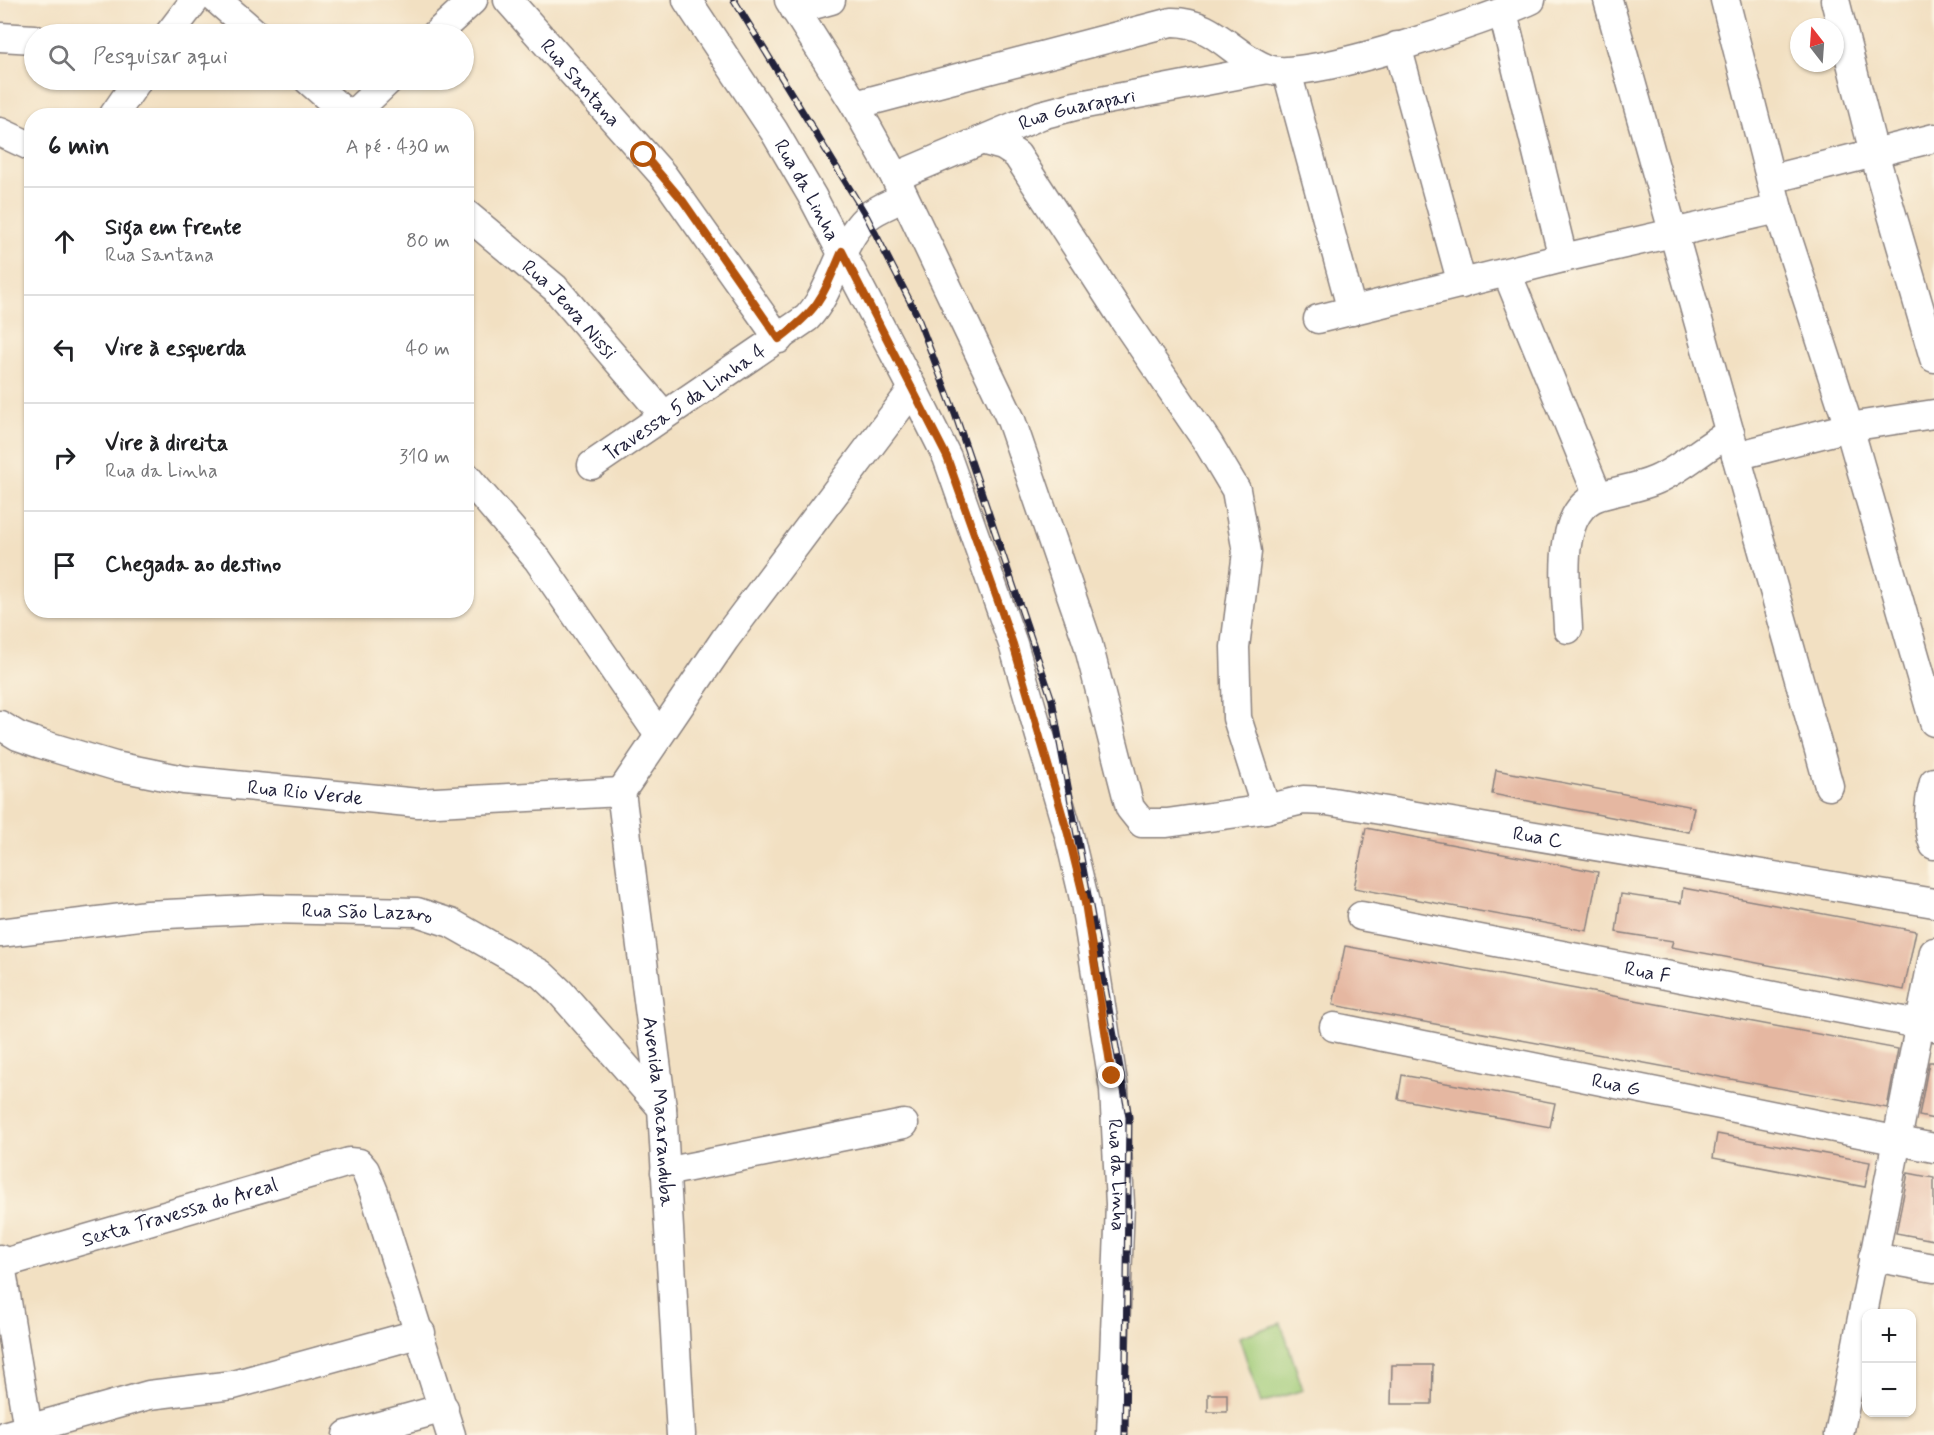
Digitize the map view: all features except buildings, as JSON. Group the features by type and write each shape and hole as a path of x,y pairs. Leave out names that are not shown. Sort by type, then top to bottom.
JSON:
{"street":[{"path":"177,24 195,0"},
{"path":"217,0 245,24"},
{"path":"447,24 472,0"},
{"name":"Rua Santana","path":"508,0 663,175 779,339"},
{"name":"Rua da Linha","path":"687,0 786,150 842,251 913,389 947,457 1013,644 1068,834 1085,903 1114,1089 1119,1170 1118,1309 1111,1435"},
{"path":"831,0 792,5 855,105 899,187"},
{"name":"Rua Guarapari","path":"842,251 867,217 899,187 1025,121 1067,108 1357,58 1503,13 1531,0"},
{"path":"1608,0 1829,786"},
{"path":"1725,0 1778,209 1849,427 1934,722"},
{"path":"1835,0 1874,153 1934,358"},
{"path":"1503,13 1563,258"},
{"path":"855,105 1171,22 1182,22 1204,28 1277,70 1352,311"},
{"path":"0,38 24,39"},
{"path":"1397,46 1462,284"},
{"path":"118,108 131,90"},
{"path":"320,90 341,108"},
{"path":"359,108 378,90"},
{"path":"0,132 24,143"},
{"path":"1771,179 1934,138"},
{"path":"985,141 1003,146 1017,155 1124,321 1208,443 1236,490 1247,552 1235,647 1237,718 1266,809"},
{"name":"Rua C","path":"899,187 1021,445 1088,644 1130,808 1142,823 1167,823 1266,809 1303,801 1328,801 1934,903"},
{"path":"1318,319 1563,258 1778,209"},
{"name":"Rua Jeova Nissi","path":"474,221 555,288 664,415"},
{"name":"Travessa 5 da Linha 4","path":"592,465 807,318 819,303 842,251"},
{"path":"1507,273 1598,496"},
{"path":"621,792 725,639 913,389"},
{"path":"1568,629 1566,554 1572,521 1586,504 1598,496 1636,489 1733,445 1934,414"},
{"path":"474,485 538,560 659,735"},
{"name":"Rua Rio Verde","path":"0,725 18,736 115,766 208,782 418,802 621,792"},
{"path":"1934,782 1929,834 1934,846"},
{"name":"Avenida Macaranduba","path":"621,792 662,1108 681,1435"},
{"name":"Rua São Lazaro","path":"0,933 147,915 242,910 357,909 417,912 451,923 541,974 560,992 662,1108"},
{"name":"Rua F","path":"1361,916 1927,1026"},
{"path":"1839,1435 1897,1141 1927,1026 1934,952"},
{"name":"Rua G","path":"1334,1027 1934,1148"},
{"path":"665,1172 904,1124"},
{"name":"Sexta Travessa do Areal","path":"1,1262 349,1162 359,1162 374,1192 421,1333"},
{"path":"1873,1257 1934,1268"},
{"path":"1,1262 21,1433 158,1392 233,1385 421,1333 448,1422 347,1435"}],"green space":[{"path":"1281,1323 1303,1390 1261,1403 1239,1337"}],"railway":[{"path":"734,0 867,217 916,313 955,414 1052,700 1129,1117 1125,1435"}],"route":[{"path":"644,155 683,201 779,339 807,318 819,303 842,251 913,389 947,457 1013,644 1068,834 1085,903 1112,1076"}]}
